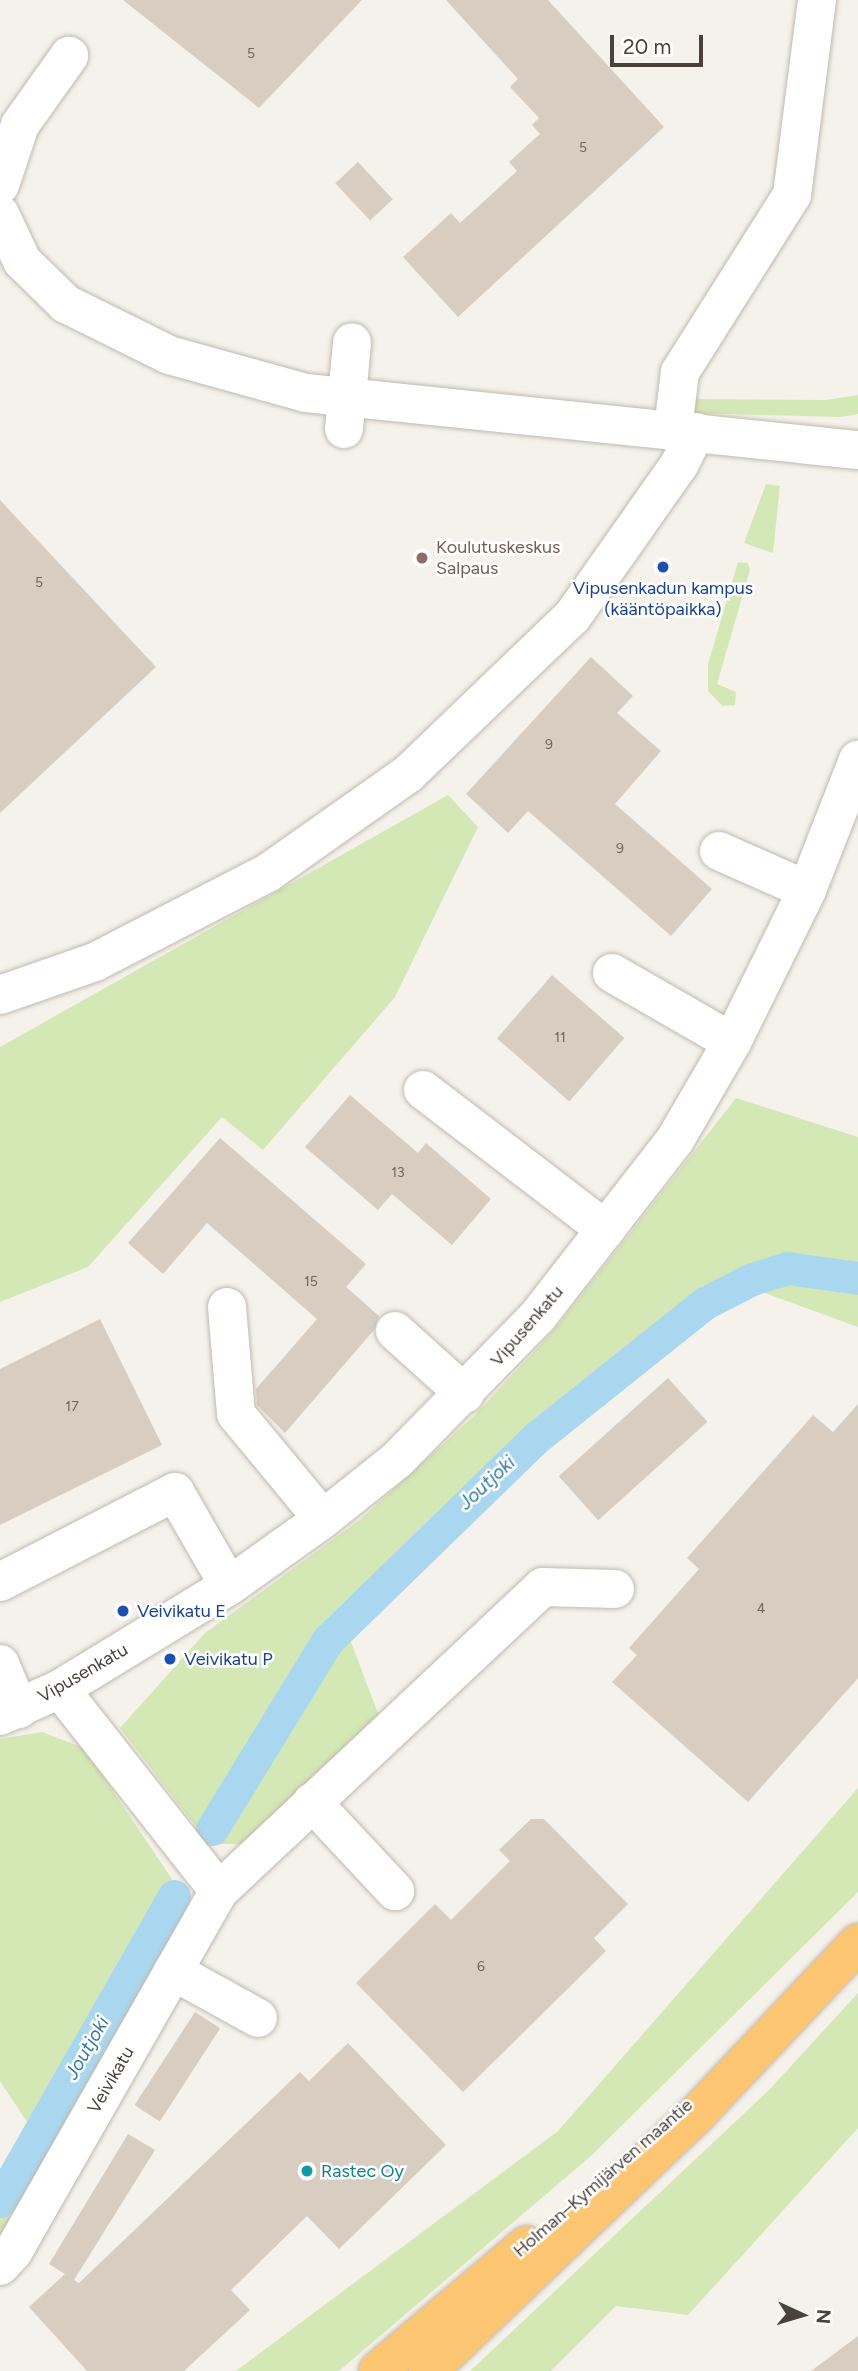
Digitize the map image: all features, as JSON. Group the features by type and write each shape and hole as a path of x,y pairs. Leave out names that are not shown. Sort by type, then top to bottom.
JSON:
{"highway":[{"name":"Holman–Kymijärven maantie","path":"428,2371 677,2134 858,1943"},
{"name":"Holman–Kymijärven maantie","path":"378,2371 623,2163 823,1980"}],"street":[{"path":"0,995 95,961 269,872 408,774 572,617 679,465 684,430 680,372 792,195 817,0"},
{"path":"0,185 20,125 69,56"},
{"path":"0,214 22,261 66,304 169,355 306,393 345,413 684,430 858,450"},
{"path":"345,413 352,342"},
{"name":"Vipusenkatu","path":"9,1712 61,1689 229,1586 323,1519 397,1460 465,1394 538,1316 675,1140 732,1042 807,890 855,779"},
{"path":"719,851 807,890"},
{"path":"612,973 732,1042"},
{"path":"423,1090 606,1230"},
{"path":"227,1307 236,1414 323,1519"},
{"path":"395,1331 465,1394"},
{"path":"0,1582 175,1492 229,1586"},
{"name":"Veivikatu","path":"0,2266 13,2252 219,1891 469,1653 543,1587 615,1589"},
{"path":"0,1664 9,1712"},
{"path":"61,1689 219,1891"},
{"path":"312,1802 395,1891"},
{"path":"173,1971 258,2018"}],"green space":[{"path":"858,395 858,414 840,417 688,413 691,399 826,400"},
{"path":"766,484 780,486 773,553 744,543"},
{"path":"738,562 748,563 750,570 717,684 736,692 735,705 723,706 708,691 708,664"},
{"path":"448,795 478,827 395,997 263,1150 222,1117 88,1267 0,1302 0,1047"},
{"path":"736,1098 858,1137 858,1265 788,1255 715,1283 592,1376 323,1624 197,1828 120,1728 205,1633 361,1519 474,1416 554,1330"},
{"path":"838,1281 858,1289 858,1327 759,1291 790,1282"},
{"path":"348,1634 380,1719 244,1844 213,1844 292,1703 319,1662"},
{"path":"42,1732 84,1748 172,1879 31,2128 0,2081 0,1739"},
{"path":"858,1788 858,1892 592,2155 339,2371 236,2371 558,2131"},
{"path":"183,1891 185,1926 0,2239 0,2212"},
{"path":"858,1993 858,2128 688,2315 616,2306 551,2371 470,2371 769,2090"}],"building":[{"path":"123,0 362,0 259,108"},
{"path":"446,0 548,0 664,127 458,317 403,257 451,213 460,223 517,171 509,162 540,134 532,125 539,118 510,87 518,79"},
{"path":"358,162 393,199 370,220 335,183"},
{"path":"0,500 156,667 0,813"},
{"path":"591,657 633,696 617,713 661,751 615,804 712,889 671,936 528,811 508,833 466,794"},
{"path":"552,975 624,1038 569,1101 497,1038"},
{"path":"350,1095 418,1153 426,1143 491,1199 452,1245 392,1194 378,1210 305,1147"},
{"path":"220,1138 366,1264 346,1287 379,1316 374,1330 285,1433 257,1405 256,1389 317,1319 207,1223 163,1274 128,1243"},
{"path":"100,1319 162,1445 0,1525 0,1369"},
{"path":"668,1378 707,1422 598,1520 559,1476"},
{"path":"858,1404 858,1678 748,1802 612,1682 637,1655 629,1648 699,1569 687,1558 813,1415 833,1432"},
{"path":"531,1819 544,1819 628,1904 594,1938 606,1951 463,2092 356,1983 435,1904 451,1920 510,1861 499,1850"},
{"path":"195,2012 220,2028 160,2121 135,2105"},
{"path":"348,2043 446,2145 339,2249 307,2216 231,2290 250,2310 184,2371 87,2371 29,2307 65,2274 49,2264 128,2134 155,2150 74,2280 79,2283 300,2072 309,2081"},
{"path":"858,2336 858,2371 811,2371"}],"waterway":[{"name":"Joutjoki","path":"212,1829 328,1640 537,1437 705,1303 752,1279 787,1268 858,1278"},
{"name":"Joutjoki","path":"0,2201 174,1896"}],"place":[{"name":"Koulutuskeskus Salpaus","path":"422,558"},
{"name":"Vipusenkadun kampus (kääntöpaikka)","path":"663,567"},
{"name":"Veivikatu E","path":"123,1611"},
{"name":"Veivikatu P","path":"170,1659"},
{"name":"Rastec Oy","path":"307,2171"}]}
